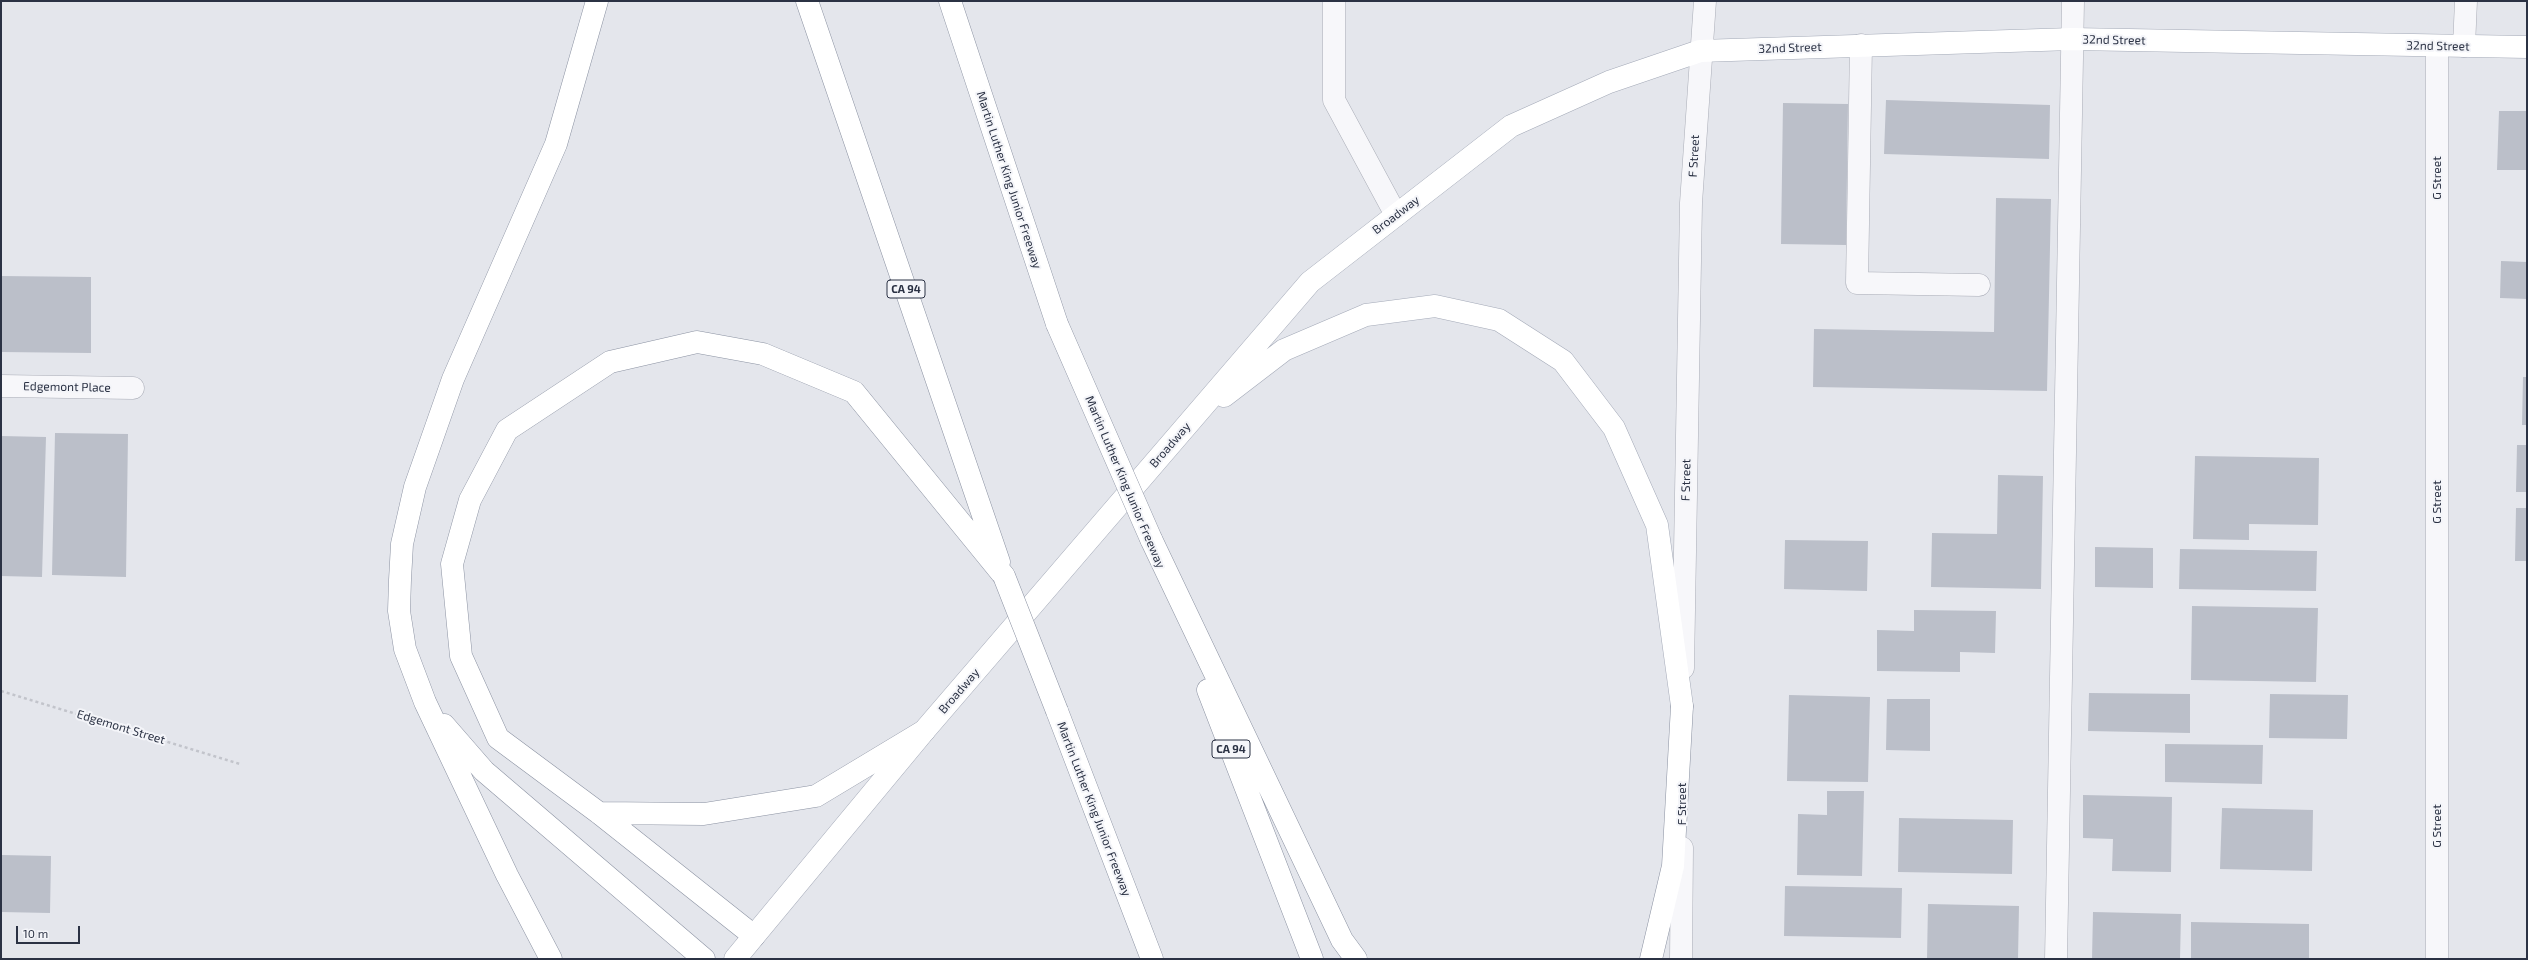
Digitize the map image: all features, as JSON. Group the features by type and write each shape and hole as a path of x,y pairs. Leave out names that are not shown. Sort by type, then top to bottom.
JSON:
{"main road":[{"path":"551,959 507,875 425,702 405,649 399,611 402,544 415,487 453,379 556,144 597,1"},
{"name":"Martin Luther King Junior Freeway","path":"807,1 1004,576 1152,959"},
{"name":"Martin Luther King Junior Freeway","path":"950,1 1057,324 1151,539 1312,959"},
{"name":"32nd Street","path":"1700,51 2072,39 2527,47"},
{"name":"Broadway","path":"735,959 924,731 1310,282 1511,126 1609,82 1700,51"},
{"path":"1190,423 1284,350 1366,315 1435,306 1499,320 1563,361 1614,428 1657,524 1682,706 1673,866 1652,959"},
{"path":"754,936 599,813 498,738 461,656 452,564 470,500 507,430 610,362 697,342 763,354 854,392 1004,576"},
{"path":"1151,539 1342,940 1356,959"},
{"path":"425,702 484,771 704,959"},
{"path":"599,813 704,814 816,796 924,731"}],"street":[{"path":"1334,1 1334,100 1396,215"},
{"name":"F Street","path":"1681,959 1682,706 1691,203 1700,51 1705,1"},
{"path":"2056,959 2072,1"},
{"path":"2464,46 2466,1"},
{"path":"1861,45 1856,283 1979,285"},
{"name":"G Street","path":"2437,46 2437,959"},
{"name":"Edgemont Place","path":"1,386 132,388"}],"path":[{"name":"Edgemont Street","path":"1,691 240,764"}],"building":[{"path":"1886,100 2050,105 2049,159 1884,154"},
{"path":"1783,103 1848,104 1846,245 1781,244"},
{"path":"2499,111 2527,111 2527,170 2497,170"},
{"path":"1996,198 2051,199 2047,391 1813,387 1814,329 1994,332"},
{"path":"2501,261 2527,262 2527,299 2500,298"},
{"path":"1,276 91,277 91,353 1,352"},
{"path":"2523,377 2527,377 2527,425 2522,425"},
{"path":"55,433 128,434 126,577 52,575"},
{"path":"1,436 46,437 42,577 1,576"},
{"path":"2517,445 2527,445 2527,492 2516,492"},
{"path":"2195,456 2319,458 2318,525 2249,524 2249,540 2193,539"},
{"path":"1998,475 2043,476 2041,589 1931,587 1932,533 1997,534"},
{"path":"2516,508 2527,508 2527,561 2515,561"},
{"path":"1785,540 1868,541 1867,591 1784,589"},
{"path":"2095,547 2153,548 2153,588 2095,587"},
{"path":"2180,549 2317,551 2316,591 2179,589"},
{"path":"2192,606 2318,608 2316,682 2191,680"},
{"path":"1914,610 1996,611 1995,653 1960,652 1960,672 1877,671 1877,630 1914,631"},
{"path":"2089,693 2190,694 2190,733 2088,731"},
{"path":"2270,694 2348,695 2347,739 2269,738"},
{"path":"1789,695 1870,697 1868,782 1787,781"},
{"path":"1887,699 1930,699 1930,751 1886,750"},
{"path":"2165,744 2263,745 2262,784 2165,782"},
{"path":"1827,791 1864,791 1862,876 1797,875 1798,814 1827,815"},
{"path":"2083,795 2172,797 2171,872 2112,871 2113,839 2083,838"},
{"path":"2222,808 2313,810 2312,871 2220,869"},
{"path":"1899,818 2013,820 2012,874 1898,872"},
{"path":"2,855 51,856 50,913 1,912"},
{"path":"1785,886 1902,888 1901,938 1784,936"},
{"path":"1928,904 2019,906 2018,959 1927,959"},
{"path":"2093,912 2181,914 2180,959 2092,959"},
{"path":"2191,922 2309,924 2309,959 2191,959"}]}
